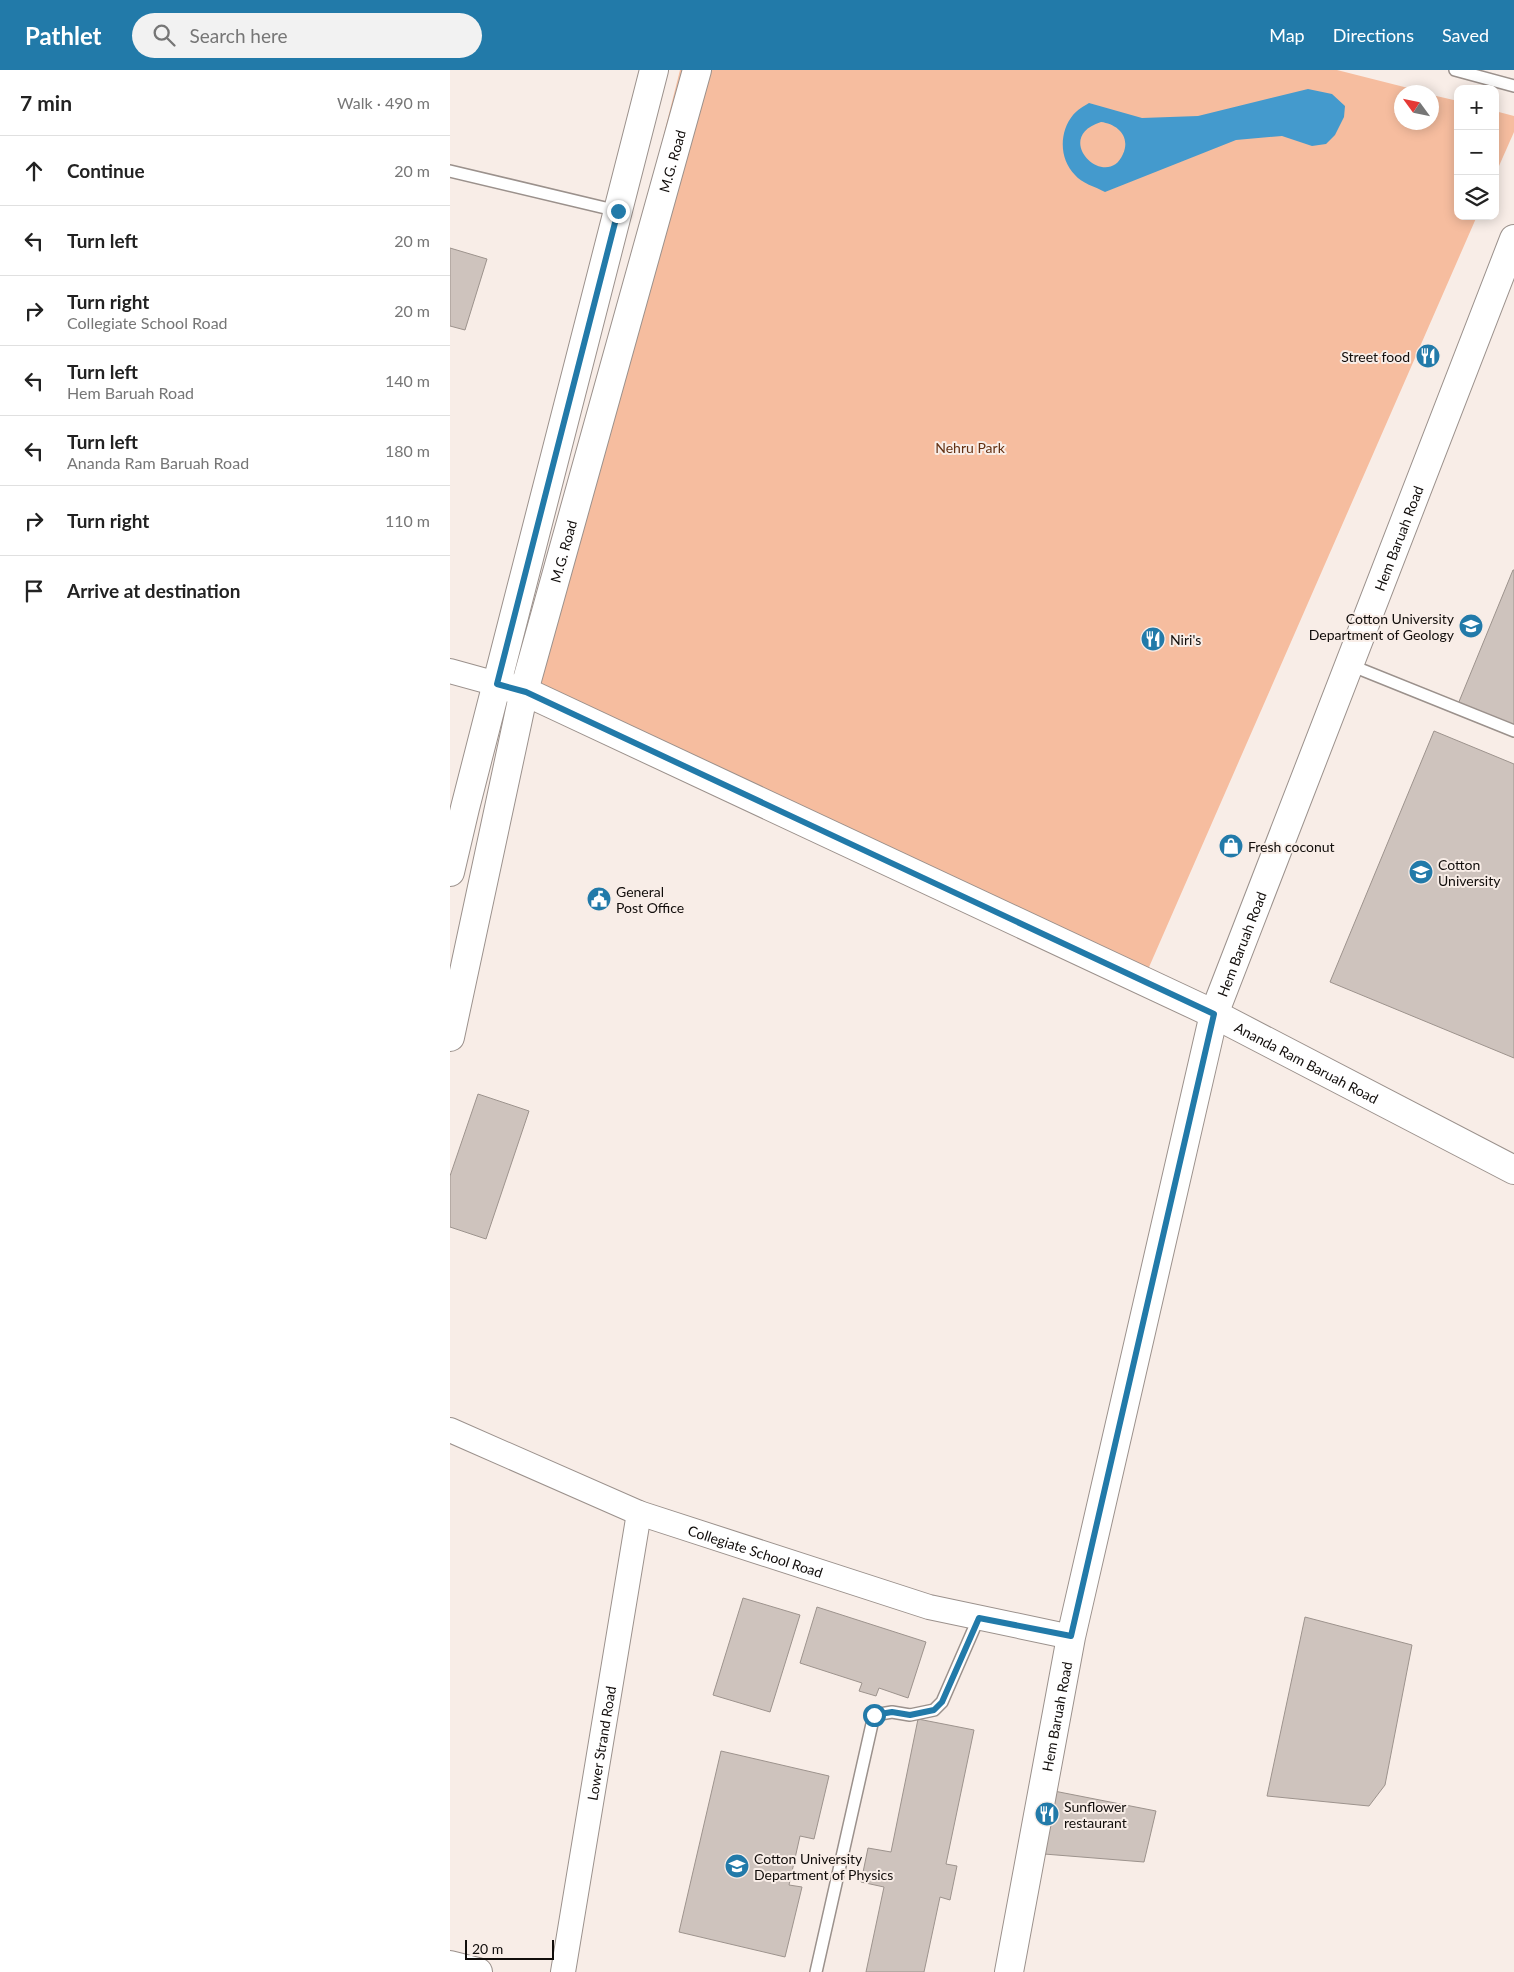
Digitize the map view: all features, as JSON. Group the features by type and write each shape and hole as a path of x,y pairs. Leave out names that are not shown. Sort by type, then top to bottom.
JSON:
{"street":[{"path":"450,872 654,70"},
{"name":"M.G. Road","path":"450,1037 524,691 697,70"},
{"name":"Hem Baruah Road","path":"1009,1972 1071,1636 1214,1014 1514,239"},
{"path":"450,671 497,684"},
{"name":"Ananda Ram Baruah Road","path":"497,684 524,691 1214,1014 1514,1170"},
{"name":"Collegiate School Road","path":"450,1430 639,1513 929,1607 1071,1636"},
{"name":"Lower Strand Road","path":"563,1972 639,1513"},
{"path":"450,1965 478,1972"}],"lane":[{"path":"1456,70 1514,86"},
{"path":"450,171 618,211"},
{"path":"1350,664 1514,731"},
{"path":"816,1972 874,1715 892,1712 910,1715 934,1710 942,1702 979,1618"}],"green space":[{"name":"Nehru Park","path":"680,70 1337,70 1396,85 1394,85 1394,130 1439,130 1439,97 1454,100 1454,220 1475,220 1146,974 524,691"},
{"path":"1499,112 1514,116 1514,132 1499,166"}],"water":[{"path":"1308,89 1332,94 1345,106 1344,117 1335,135 1326,144 1312,146 1282,136 1236,140 1105,192 1078,178 1066,161 1063,145 1065,129 1075,113 1089,103 1142,118 1198,116","holes":["1101,122 1117,128 1124,136 1125,148 1115,164 1106,167 1096,165 1087,158 1081,149 1081,139 1087,130"]}],"building":[{"path":"450,248 487,259 465,330 450,326"},
{"path":"1514,570 1514,733 1456,709"},
{"path":"1434,731 1514,764 1514,1058 1330,982"},
{"path":"478,1094 529,1111 486,1239 450,1227 450,1176"},
{"path":"743,1598 800,1615 770,1712 713,1695"},
{"path":"817,1607 926,1642 908,1698 879,1688 876,1696 859,1691 862,1683 800,1663"},
{"path":"1305,1617 1412,1645 1385,1785 1369,1806 1267,1796"},
{"path":"918,1719 974,1730 946,1864 957,1866 950,1900 940,1897 924,1972 866,1972 884,1887 861,1882 868,1848 891,1852"},
{"path":"721,1751 829,1776 814,1839 800,1836 789,1885 802,1887 785,1957 679,1932"},
{"path":"1054,1791 1156,1811 1144,1862 1044,1854"}],"place":[{"name":"Street food","path":"1428,356"},
{"name":"Cotton University Department of Geology","path":"1471,626"},
{"name":"Niri's","path":"1153,639"},
{"name":"Fresh coconut","path":"1231,846"},
{"name":"Cotton University","path":"1421,872"},
{"name":"General Post Office","path":"599,899"},
{"name":"Sunflower restaurant","path":"1047,1814"},
{"name":"Cotton University Department of Physics","path":"737,1866"}],"route":[{"path":"618,211 497,684 526,692 1214,1014 1071,1636 979,1618 942,1702 934,1710 910,1715 892,1712 874,1715"}]}
